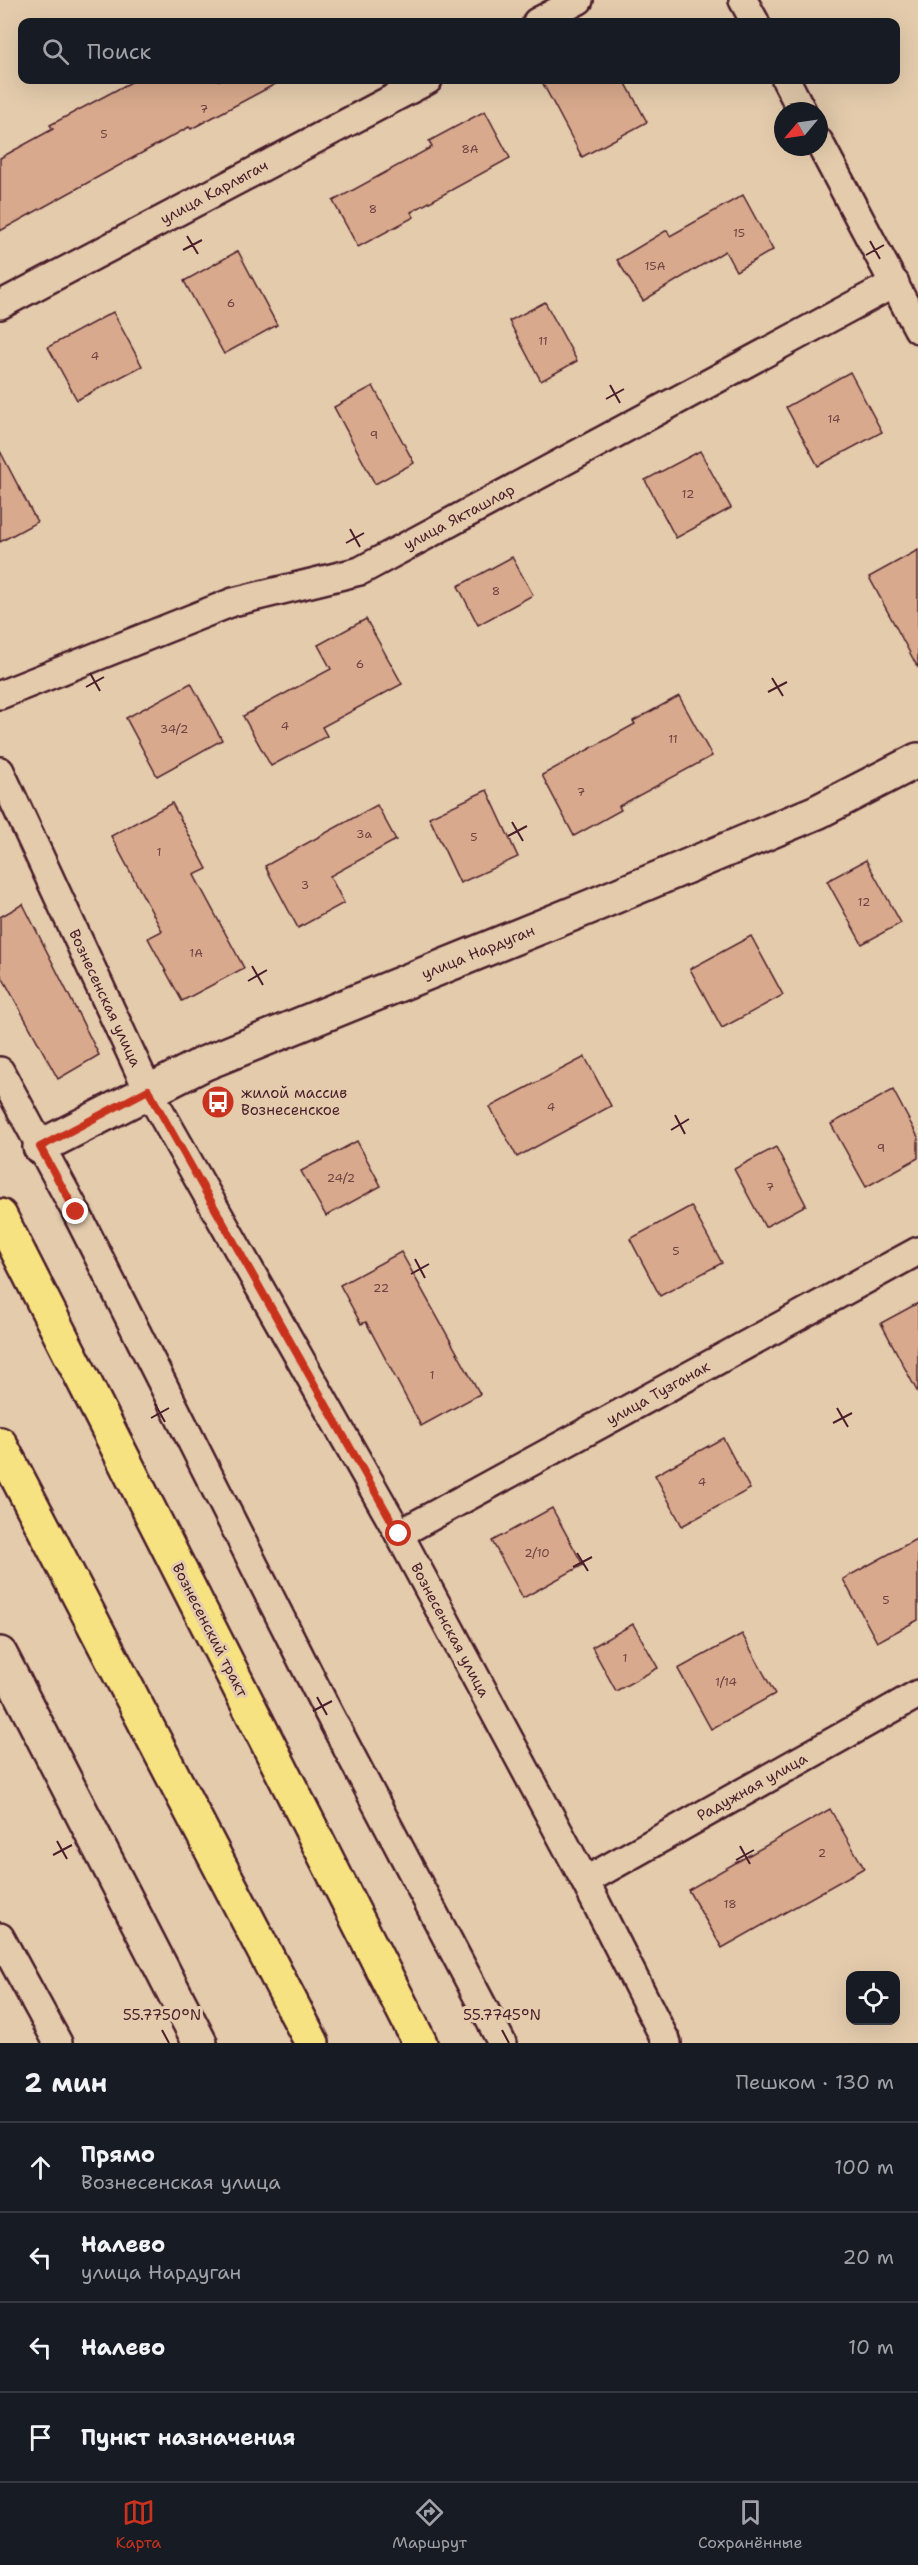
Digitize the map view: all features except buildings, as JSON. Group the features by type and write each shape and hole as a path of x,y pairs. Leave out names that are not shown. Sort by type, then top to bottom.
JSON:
{"main road":[{"name":"Вознесенский тракт","path":"0,1216 420,2043"},
{"path":"0,1444 312,2043"}],"street":[{"path":"545,18 579,0"},
{"path":"743,0 753,18"},
{"name":"улица Карлыгач","path":"0,304 420,84"},
{"path":"788,84 797,102"},
{"path":"827,156 918,329"},
{"name":"улица Якташлар","path":"0,695 232,602 360,571 895,283"},
{"name":"улица Нардуган","path":"40,1147 203,1064 817,812 918,760"},
{"name":"Вознесенская улица","path":"0,771 148,1090 399,1534 585,1881 667,2043"},
{"path":"0,1071 76,1212 331,1719 502,2043"},
{"name":"улица Тузганак","path":"399,1534 918,1251"},
{"path":"0,1654 200,2043"},
{"name":"Радужная улица","path":"585,1881 918,1694"},
{"path":"0,1937 58,2043"}],"place":[{"name":"жилой массив Вознесенское","path":"218,1102"}],"route":[{"path":"76,1212 40,1147 148,1090 399,1534"}]}
